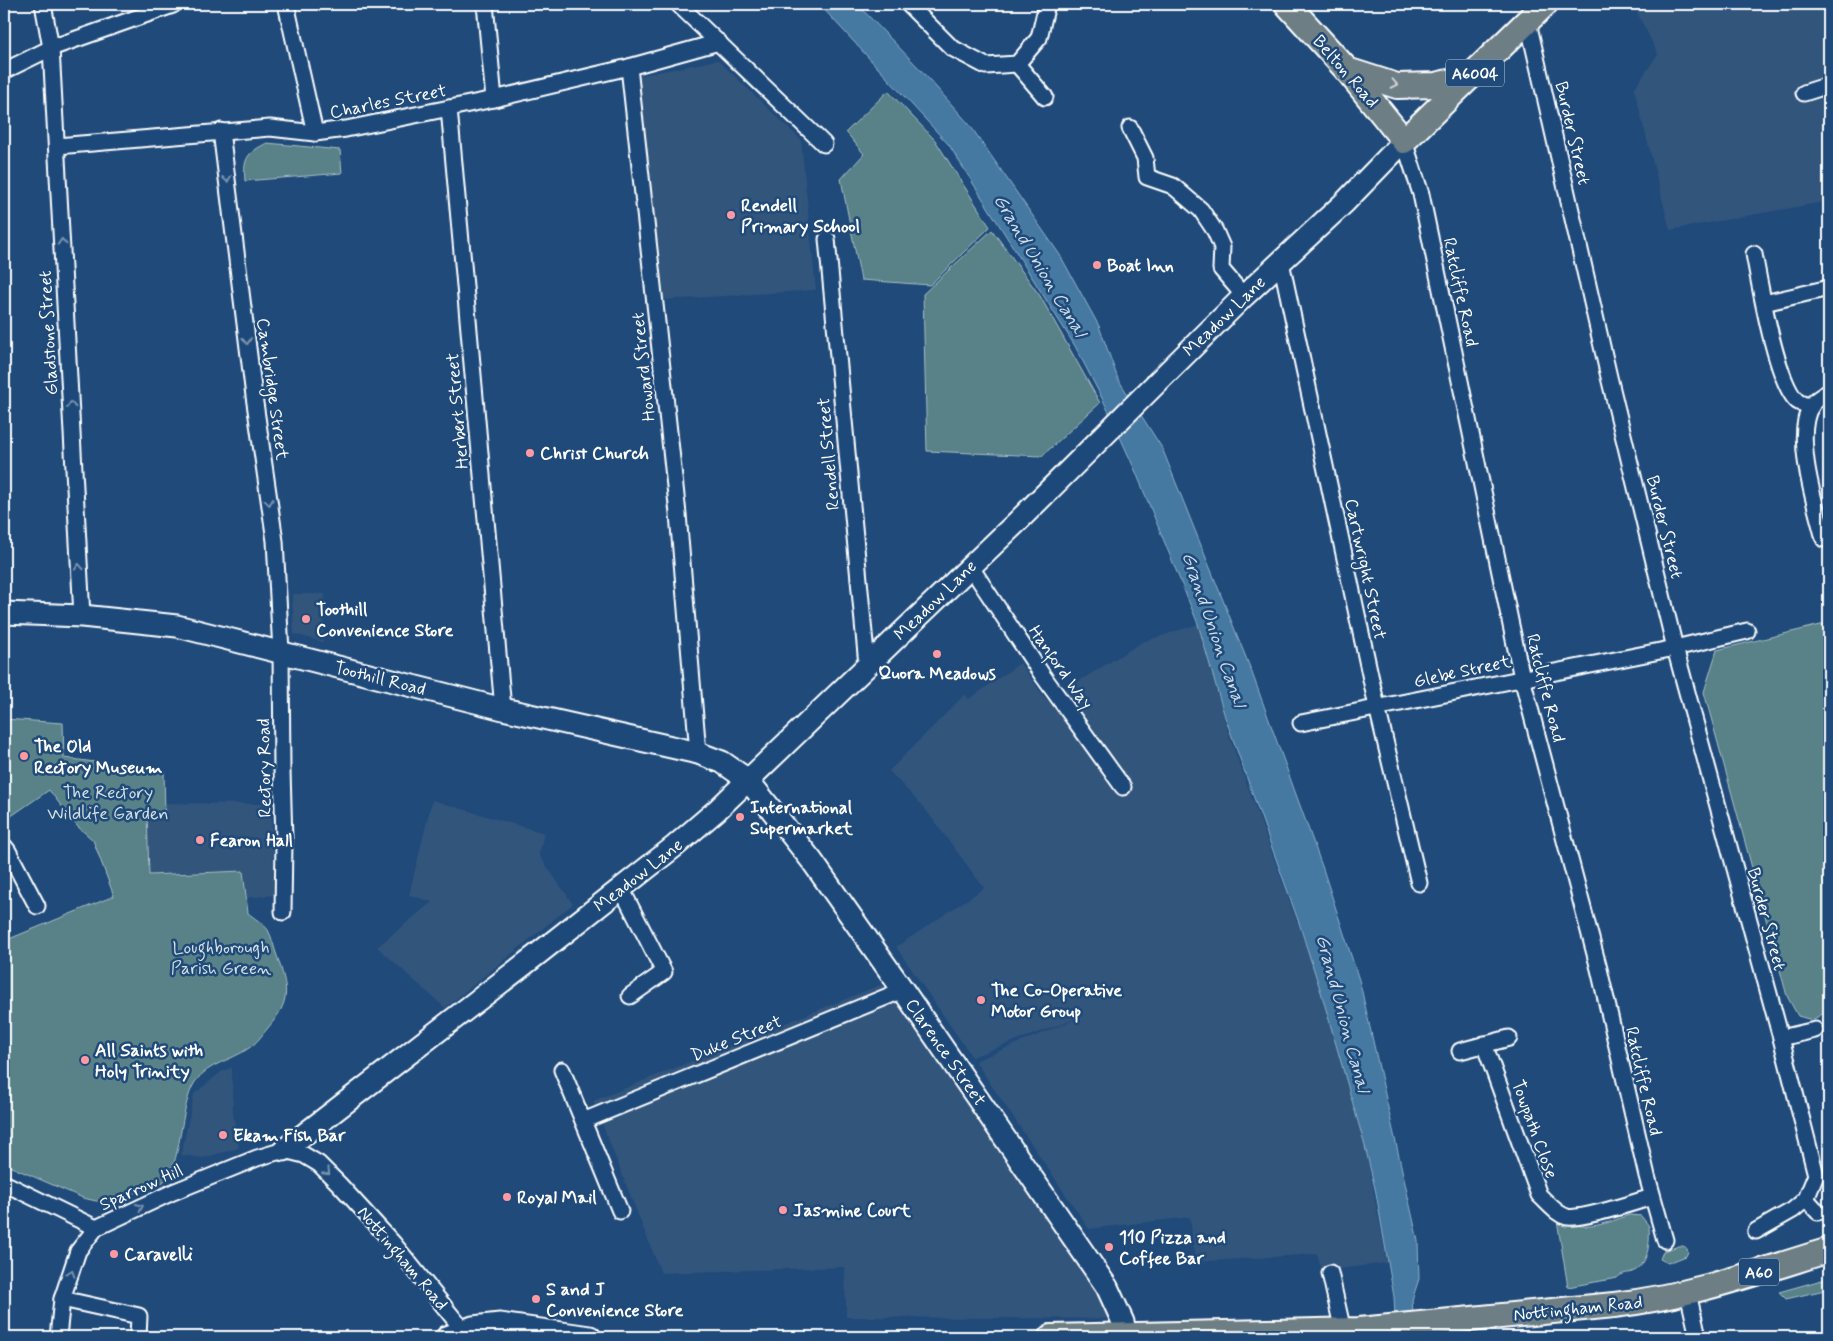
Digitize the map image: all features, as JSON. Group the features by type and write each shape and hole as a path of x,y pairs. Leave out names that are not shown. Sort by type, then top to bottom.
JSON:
{"main road":[{"name":"Belton Road","path":"1287,4 1348,70 1404,141"},
{"name":"Meadow Lane","path":"1404,141 1545,4"},
{"name":"A6004","path":"1348,70 1397,86 1436,85 1471,76"},
{"name":"Nottingham Road","path":"1051,1337 1225,1335 1350,1330 1649,1301 1688,1293 1829,1250"}],"street":[{"name":"Gladstone Street","path":"43,4 51,48 82,616"},
{"path":"286,4 315,133"},
{"path":"485,4 494,99"},
{"path":"678,4 824,144"},
{"path":"908,4 952,48 986,66 1017,64 1038,38 1047,4"},
{"path":"4,71 51,48 173,5"},
{"name":"Burder Street","path":"1528,22 1609,377 1675,648 1781,1038 1816,1175 1806,1200"},
{"name":"Charles Street","path":"57,146 270,128 315,133 494,99 629,67 719,42"},
{"path":"1017,64 1045,97"},
{"name":"Howard Street","path":"629,67 678,514 698,753"},
{"path":"1804,93 1829,85"},
{"name":"Herbert Street","path":"449,108 503,709"},
{"path":"1130,128 1145,158 1146,177 1173,186 1201,210 1215,231 1222,247 1221,269 1244,296"},
{"name":"Cambridge Street","path":"222,131 254,396 275,541 281,652"},
{"name":"Meadow Lane","path":"284,1150 621,888 717,810 970,566 1244,296 1345,202 1404,141"},
{"name":"Ratcliffe Road","path":"1404,141 1421,194 1522,678 1600,969 1652,1197 1665,1240"},
{"name":"Rendell Street","path":"827,239 867,665"},
{"path":"1754,254 1772,342 1786,385 1797,402 1811,407"},
{"name":"Cartwright Street","path":"1281,262 1377,707 1419,883"},
{"path":"1764,303 1829,288"},
{"path":"1824,539 1806,460 1806,426 1811,407 1821,396 1829,392"},
{"name":"Hanford Way","path":"970,566 1043,676 1123,788"},
{"name":"Toothill Road","path":"4,612 82,616 177,626 503,709 698,753 722,762 748,780"},
{"name":"Glebe Street","path":"1301,723 1675,648 1747,631"},
{"name":"Rectory Road","path":"281,652 284,840 283,912"},
{"name":"Clarence Street","path":"748,780 812,860 1107,1287 1123,1322 1126,1335"},
{"path":"4,846 37,906"},
{"path":"621,888 664,972 630,996"},
{"name":"Duke Street","path":"583,1121 903,990"},
{"path":"1781,1038 1815,1030"},
{"path":"1460,1051 1509,1038"},
{"name":"Towpath Close","path":"1484,1044 1540,1195 1556,1212 1568,1217 1581,1216 1652,1197"},
{"path":"562,1070 620,1211"},
{"name":"Sparrow Hill","path":"58,1337 62,1299 78,1251 96,1228 173,1192 257,1158 284,1150"},
{"name":"Nottingham Road","path":"284,1150 304,1156 319,1164 339,1184 392,1243 458,1335 486,1324 500,1324 590,1337"},
{"path":"4,1183 96,1228"},
{"path":"1756,1231 1793,1210 1806,1200 1818,1212"},
{"path":"1330,1273 1350,1330"},
{"path":"1688,1293 1698,1337"},
{"path":"62,1299 139,1316 138,1337"}],"shaded area":[{"path":"1633,4 1829,4 1829,201 1670,230 1634,89 1658,54"},
{"name":"Rendell Primary School","path":"718,60 801,140 816,290 663,300 637,76"},
{"path":"292,594 325,594 323,642 294,634"},
{"path":"1198,624 1230,738 1312,963 1365,1146 1387,1263 1322,1271 1317,1254 1195,1262 1190,1217 1089,1229 975,1061 1086,1015 972,1057 896,947 984,888 925,809 889,771 965,694 969,699 1020,663 1047,701 1142,642"},
{"path":"432,800 544,833 539,855 573,904 445,1008 377,947 432,902 409,895"},
{"path":"166,803 271,804 275,895 246,898 243,871 149,875 147,814 166,815"},
{"path":"902,976 1126,1319 846,1317 845,1267 661,1273 593,1101"},
{"path":"232,1067 233,1114 239,1148 203,1158 181,1155 194,1094 221,1072"}],"green space":[{"path":"888,91 935,140 990,227 930,285 861,280 841,179 864,154 846,132"},
{"path":"267,143 340,150 342,173 245,181 245,167 248,157"},
{"path":"992,230 1040,296 1100,403 1042,456 927,451 923,294"},
{"path":"1829,623 1829,1004 1824,1013 1812,1020 1798,1016 1787,996 1704,692 1717,650"},
{"path":"4,719 63,723 64,758 164,771 165,814 147,814 149,875 243,871 248,913 268,930 284,977 286,994 281,1010 259,1039 242,1052 206,1070 195,1082 186,1106 174,1164 169,1175 163,1182 110,1202 83,1198 9,1166 4,1169 4,941 114,896 93,840 77,826 49,790 4,821"},
{"path":"1629,1215 1641,1216 1649,1226 1649,1246 1645,1259 1638,1269 1622,1274 1617,1278 1568,1287 1557,1220 1577,1225 1593,1226"},
{"path":"1679,1246 1687,1248 1686,1256 1668,1263 1660,1259 1663,1251"},
{"path":"1829,1278 1829,1289 1786,1299 1779,1292"}],"water":[{"name":"Grand Union Canal","path":"819,4 857,4 919,68 969,124 1060,255 1099,326 1118,379 1162,448 1251,670 1323,869 1360,983 1418,1241 1419,1279 1412,1300 1415,1337 1396,1337 1394,1297 1376,1193 1365,1146 1321,992 1299,923 1225,717 1198,624 1135,470 1105,404 1075,346 949,145"}],"place":[{"name":"Rendell Primary School","path":"731,215"},
{"name":"Boat Inn","path":"1097,265"},
{"name":"Christ Church","path":"530,453"},
{"name":"Toothill Convenience Store","path":"306,619"},
{"name":"Quora Meadows","path":"937,654"},
{"name":"The Old Rectory Museum","path":"24,756"},
{"name":"International Supermarket","path":"740,817"},
{"name":"Fearon Hall","path":"200,840"},
{"name":"The Co-Operative Motor Group","path":"981,1000"},
{"name":"All Saints with Holy Trinity","path":"85,1060"},
{"name":"Ekam Fish Bar","path":"223,1135"},
{"name":"Royal Mail","path":"507,1197"},
{"name":"Jasmine Court","path":"783,1210"},
{"name":"110 Pizza and Coffee Bar","path":"1109,1247"},
{"name":"Caravelli","path":"114,1254"},
{"name":"S and J Convenience Store","path":"536,1299"}],"park label":[{"name":"The Rectory Wildlife Garden","path":"108,802"},
{"name":"Loughborough Parish Green","path":"221,958"}]}
